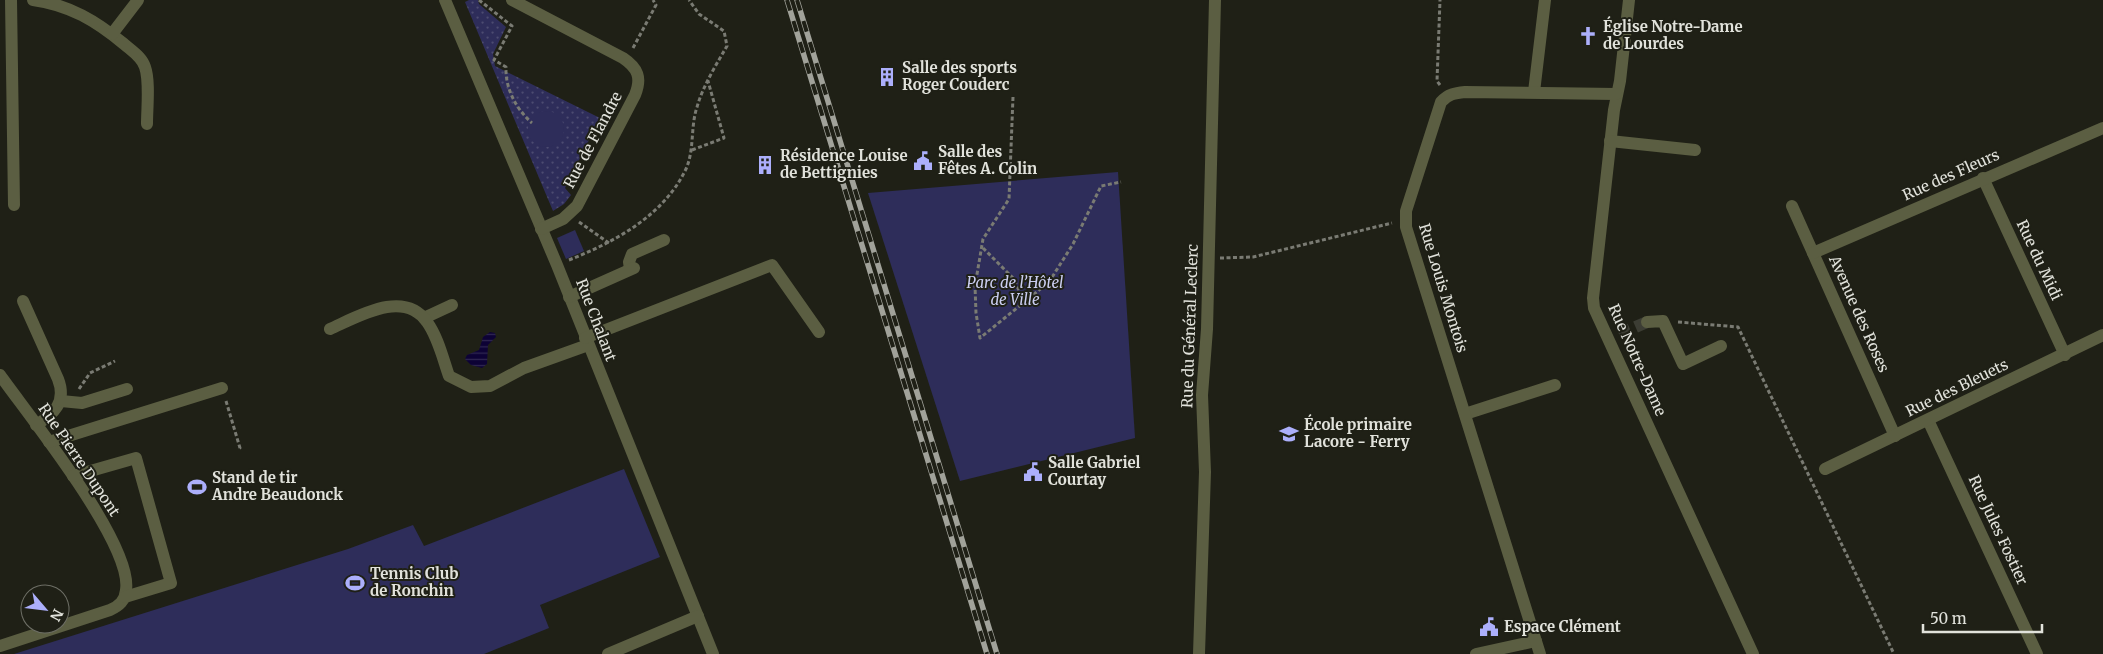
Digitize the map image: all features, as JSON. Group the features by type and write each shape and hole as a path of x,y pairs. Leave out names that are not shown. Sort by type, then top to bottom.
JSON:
{"street":[{"path":"11,0 14,205"},
{"path":"33,0 55,2 83,14 135,53 144,64 147,124"},
{"path":"112,34 138,0"},
{"name":"Rue Chalant","path":"445,0 557,265 713,654"},
{"path":"512,0 633,65"},
{"name":"Rue du Général Leclerc","path":"1199,654 1205,472 1202,390 1208,329 1215,0"},
{"path":"1534,92 1545,0"},
{"name":"Rue Notre-Dame","path":"1629,0 1610,142 1593,298 1596,313 1614,337 1753,654"},
{"name":"Rue de Flandre","path":"542,229 568,215 582,198 635,95 639,82 633,65"},
{"path":"1445,97 1454,93 1465,92 1616,94"},
{"name":"Rue Louis Montois","path":"1445,97 1441,102 1405,218 1406,227 1540,654"},
{"name":"Rue des Fleurs","path":"1813,253 1983,178 2103,128"},
{"path":"1610,142 1695,150"},
{"name":"Rue du Midi","path":"1983,178 2065,355"},
{"name":"Avenue des Roses","path":"1792,206 1895,436"},
{"path":"569,297 632,269 629,262 632,254 664,240"},
{"path":"330,329 374,310 404,305 419,311 429,324 449,376 471,387 490,386 524,368 586,341 772,266 819,332"},
{"path":"23,301 60,386 61,401 52,415 36,426"},
{"path":"424,318 452,305"},
{"path":"1648,322 1663,321 1683,364 1721,346"},
{"name":"Rue des Bleuets","path":"1825,469 2103,336"},
{"name":"Rue Pierre Dupont","path":"0,375 94,507 117,551 127,584 125,597"},
{"path":"1465,414 1555,385"},
{"path":"61,401 82,403 127,388"},
{"path":"49,442 222,388"},
{"name":"Rue Jules Fostier","path":"1928,420 2037,654"},
{"path":"0,646 110,610 116,607 125,597 171,583 136,458 73,476"},
{"path":"608,654 698,616"},
{"path":"1476,654 1536,641"}],"path":[{"path":"479,0 512,26 494,60 506,66 506,76 512,97 524,117 532,124"},
{"path":"633,65 633,47 656,5 653,0"},
{"path":"557,265 610,243 642,221 670,194 686,171 692,150 696,108 708,80 727,46 724,31 699,14 689,0"},
{"path":"1440,0 1437,81 1445,97"},
{"path":"692,150 724,138 708,80"},
{"path":"1012,97 1009,199 986,233 975,286 976,313 980,338 1024,302 1038,294 1049,282 1073,244 1101,186 1121,182"},
{"path":"568,215 610,243"},
{"path":"1209,258 1253,258 1405,218"},
{"path":"982,248 1014,279 1024,302"},
{"path":"1663,321 1738,327 1894,654"},
{"path":"222,388 240,448 238,449"}],"green space":[{"path":"478,0 479,4 506,27 493,54 495,66 600,118 565,188 571,195 564,204 553,211 465,2"},
{"path":"546,111 553,112 559,116 563,122 563,136 559,142 553,146 546,147 539,146 533,142 529,136 528,129 529,122 533,116 539,112"},
{"name":"Parc de l’Hôtel de Ville","path":"1118,172 1135,438 960,481 868,193"},
{"path":"575,230 584,251 566,259 557,238"},
{"path":"624,469 660,557 540,605 549,628 484,654 14,654 348,549 413,525 424,546"}],"shaded area":[{"path":"490,332 495,333 496,337 488,345 487,364 482,368 471,365 465,359 467,355 479,350 483,337"}],"tunnel":[{"path":"1619,334 1647,322"}],"railway":[{"path":"787,0 987,654"},
{"path":"797,0 997,654"}],"place":[{"name":"Église Notre-Dame de Lourdes","path":"1588,36"},
{"name":"Salle des sports Roger Couderc","path":"887,77"},
{"name":"Salle des Fêtes A. Colin","path":"923,161"},
{"name":"Résidence Louise de Bettignies","path":"765,165"},
{"name":"École primaire Lacore - Ferry","path":"1289,434"},
{"name":"Salle Gabriel Courtay","path":"1033,472"},
{"name":"Stand de tir Andre Beaudonck","path":"197,487"},
{"name":"Tennis Club de Ronchin","path":"355,583"},
{"name":"Espace Clément","path":"1489,627"}]}
